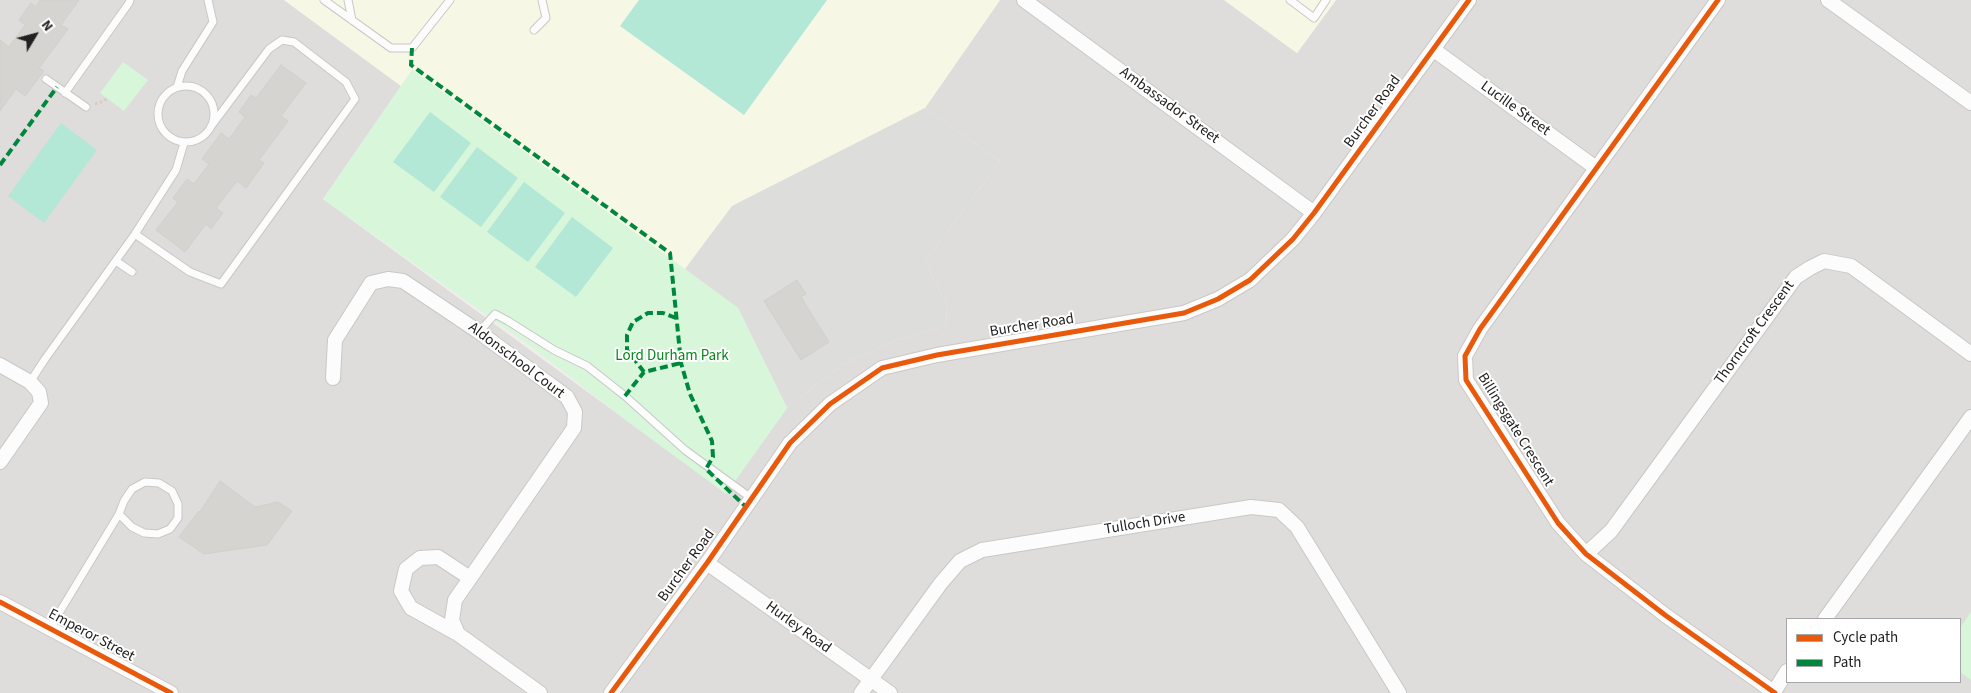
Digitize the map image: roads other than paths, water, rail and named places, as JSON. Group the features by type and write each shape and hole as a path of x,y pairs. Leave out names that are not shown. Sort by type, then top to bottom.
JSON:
{"street":[{"name":"Ambassador Street","path":"1024,0 1314,213"},
{"name":"Burcher Road","path":"611,693 706,563 790,443 830,404 882,368 937,354 1184,313 1218,299 1250,280 1293,239 1314,213 1469,0"},
{"name":"Billingsgate Crescent","path":"1718,0 1480,330 1465,356 1466,380 1558,523 1586,554 1665,615 1774,692"},
{"path":"1828,0 1971,103"},
{"name":"Lucille Street","path":"1434,50 1596,168"},
{"name":"Thorncroft Crescent","path":"1586,554 1611,531 1796,277 1810,268 1824,261 1851,266 1971,354"},
{"name":"Aldonschool Court","path":"333,378 335,340 371,283 388,279 403,281 479,332 567,398 575,412 574,428 454,600 452,620 458,634"},
{"path":"0,365 30,382 39,392 41,403 0,462"},
{"path":"1826,618 1971,417"},
{"name":"Tulloch Drive","path":"861,693 941,582 960,561 982,550 1251,507 1279,510 1297,527 1399,693"},
{"path":"470,578 438,557 420,558 406,569 401,591 411,608 458,634 540,693"},
{"name":"Hurley Road","path":"706,563 890,693"},
{"name":"Emperor Street","path":"0,602 171,693"},
{"path":"1774,692 1786,673"}],"lane":[{"path":"65,92 130,3 130,0"},
{"path":"177,87 182,71 213,22 208,0"},
{"path":"324,0 391,48 412,48 450,0"},
{"path":"348,0 352,20"},
{"path":"534,30 546,18 542,0"},
{"path":"1290,0 1314,18 1326,0"},
{"path":"135,234 190,272 221,284 355,99 346,82 294,42 282,40 269,49 212,125 201,138 193,142 184,143 166,135 160,127 158,108 168,92 177,87 187,86 196,88 203,92 213,107 212,125"},
{"path":"46,79 86,107"},
{"path":"30,382 135,234 176,170 184,143"},
{"path":"116,261 132,272"},
{"path":"479,332 494,314 554,350 587,366 625,396 685,450 750,498"},
{"path":"50,628 119,514 124,501 132,489 145,482 159,483 172,491 178,504 178,518 170,528 158,534 144,533 132,527 119,514"}],"park label":[{"name":"Lord Durham Park","path":"672,357"}]}
